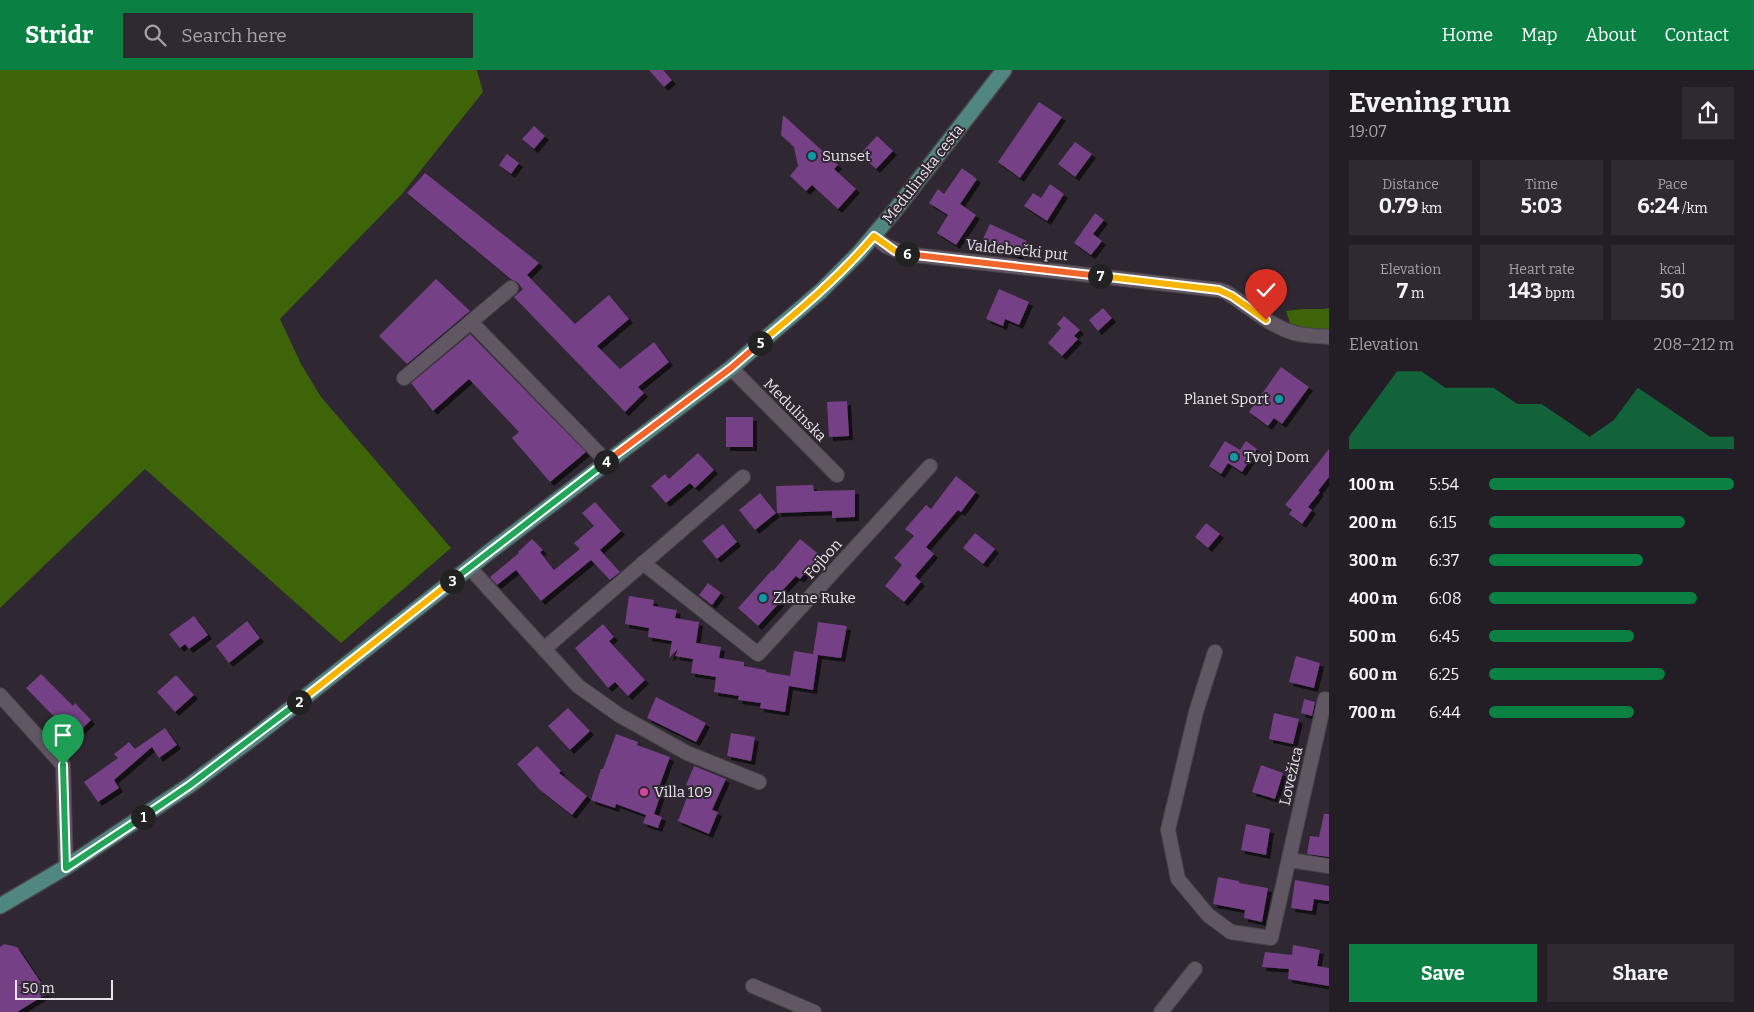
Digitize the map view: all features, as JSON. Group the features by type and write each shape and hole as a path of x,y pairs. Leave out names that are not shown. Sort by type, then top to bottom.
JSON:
{"main road":[{"name":"Medulinska cesta","path":"0,906 66,868 176,795 242,746 469,567 731,368 821,291 858,254 1004,70"}],"street":[{"name":"Valdebečki put","path":"874,236 886,246 906,254 1219,290 1232,296 1266,320 1283,329 1296,333 1329,337"},
{"path":"404,378 511,288"},
{"path":"471,322 607,462"},
{"name":"Medulinska","path":"731,368 836,475"},
{"name":"Fojbon","path":"643,563 758,654 930,466"},
{"path":"544,649 743,477"},
{"path":"469,567 578,686 620,715 687,753 759,782"},
{"name":"Lovežica","path":"1215,652 1196,712 1168,830 1178,879 1208,915 1231,932 1271,938 1325,700"},
{"path":"0,695 63,765 66,868"},
{"path":"1289,860 1329,866"},
{"path":"1161,1012 1195,970"},
{"path":"753,986 814,1012"}],"green space":[{"path":"0,70 477,70 483,92 402,194 280,319 301,364 321,397 451,548 341,643 145,469 0,608"},
{"path":"1329,308 1329,331 1307,329 1290,323 1286,311 1303,309"}],"building":[{"path":"649,70 663,70 672,80 664,87"},
{"path":"1039,102 1062,117 1020,178 998,162"},
{"name":"Sunset","path":"783,115 838,165 834,169 856,189 838,209 812,185 806,191 790,176 798,166 794,147 781,135"},
{"path":"534,126 545,136 534,149 522,139"},
{"path":"877,136 893,151 876,169 860,154"},
{"path":"1075,142 1092,154 1075,177 1058,164"},
{"path":"507,154 519,163 511,174 499,165"},
{"path":"962,168 977,179 960,204 976,215 956,245 937,233 948,215 929,203 938,189 944,194"},
{"path":"425,173 539,263 527,275 575,324 609,295 629,319 597,346 620,369 654,342 669,362 638,387 644,393 625,412 514,297 523,289 517,282 512,280 407,193"},
{"path":"1050,184 1064,194 1047,221 1024,206 1033,193 1041,198"},
{"path":"1095,213 1104,220 1093,234 1102,241 1091,255 1074,243"},
{"path":"990,224 1027,241 1019,257 983,239"},
{"path":"436,279 470,311 407,364 379,336"},
{"path":"999,289 1029,302 1019,325 1005,319 1003,326 986,319"},
{"path":"1103,308 1112,318 1098,331 1089,320"},
{"path":"1064,316 1080,330 1074,336 1078,339 1062,356 1048,343 1061,328 1057,324"},
{"path":"470,334 586,452 550,482 512,438 519,432 469,379 433,411 411,383"},
{"name":"Planet Sport","path":"1281,367 1309,387 1282,424 1274,418 1268,426 1249,412"},
{"path":"847,401 849,436 829,437 827,402"},
{"path":"726,417 753,417 753,447 726,447"},
{"name":"Tvoj Dom","path":"1225,441 1240,450 1246,441 1257,449 1242,472 1228,463 1221,474 1209,466"},
{"path":"1329,449 1329,477 1308,507 1312,510 1302,524 1289,514 1292,510 1285,505"},
{"path":"698,453 714,470 695,488 690,483 666,503 651,486 665,474 669,479"},
{"path":"956,476 976,492 961,512 958,510 926,547 934,554 915,576 921,582 904,602 885,586 902,565 894,558 914,536 905,529 926,505 931,509"},
{"path":"813,485 814,491 855,490 855,517 832,518 832,511 777,513 776,486"},
{"path":"760,493 776,513 755,530 739,510"},
{"path":"595,502 621,531 600,550 620,572 610,580 591,560 541,601 516,570 497,585 490,577 519,553 532,539 543,550 540,552 554,570 580,549 574,543 594,526 582,513"},
{"path":"1206,523 1220,534 1208,548 1195,537"},
{"path":"723,524 737,542 717,559 702,541"},
{"path":"975,533 995,549 983,564 963,548"},
{"path":"800,539 820,555 800,579 796,576 777,596 782,600 758,626 738,608"},
{"path":"708,583 721,593 712,605 699,595"},
{"path":"629,596 654,600 653,606 677,610 675,618 699,622 696,643 721,647 719,658 744,662 744,666 790,676 794,651 813,654 818,622 847,626 841,658 818,655 813,690 789,686 785,712 760,708 761,703 738,700 739,696 714,692 716,677 691,673 693,659 675,656 678,649 669,658 672,641 648,637 649,628 625,624"},
{"path":"194,616 208,635 189,649 185,644 180,648 169,634"},
{"path":"247,621 260,638 229,663 216,646"},
{"path":"603,624 614,637 609,641 645,680 628,696 615,682 608,688 575,648"},
{"path":"1296,656 1320,663 1314,688 1289,682"},
{"path":"41,674 73,706 75,703 91,720 74,737 26,688"},
{"path":"176,675 194,695 175,712 157,692"},
{"path":"656,697 706,723 696,742 647,718"},
{"path":"1304,699 1315,702 1312,716 1301,713"},
{"path":"568,708 590,731 570,750 548,726"},
{"path":"1274,713 1299,719 1293,744 1269,739"},
{"path":"165,728 177,745 159,758 152,747 114,780 119,788 98,802 84,782 118,758 114,754 129,742 135,749"},
{"path":"731,733 755,737 751,761 727,756"},
{"path":"616,734 638,742 637,745 670,757 659,787 663,788 654,814 662,817 658,828 643,823 646,815 616,804 615,808 591,800 601,769 603,769"},
{"path":"537,746 561,771 559,773 587,796 572,815 540,790 517,764"},
{"path":"1261,765 1283,773 1275,799 1252,792"},
{"path":"694,766 726,779 712,810 718,812 709,834 678,821 691,787 686,785"},
{"path":"1324,814 1329,814 1329,857 1307,854 1310,836 1319,837"},
{"path":"1246,824 1270,829 1266,855 1241,850"},
{"path":"1218,877 1268,888 1262,922 1244,918 1245,910 1213,904"},
{"path":"1295,880 1329,886 1329,901 1314,899 1312,911 1291,908"},
{"path":"4,944 17,947 48,993 17,1012 0,1012 0,947"},
{"path":"1293,945 1320,950 1317,966 1329,968 1329,986 1288,979 1289,969 1262,967 1265,952 1292,955"}],"place":[{"name":"Sunset","path":"812,156"},
{"name":"Planet Sport","path":"1279,399"},
{"name":"Tvoj Dom","path":"1234,457"},
{"name":"Zlatne Ruke","path":"763,598"},
{"name":"Villa 109","path":"644,792"}],"route":[{"path":"63,765 66,868 190,785 257,735 489,552 731,368 821,291 874,236 886,246 906,254 1219,290 1226,292 1266,320"}]}
